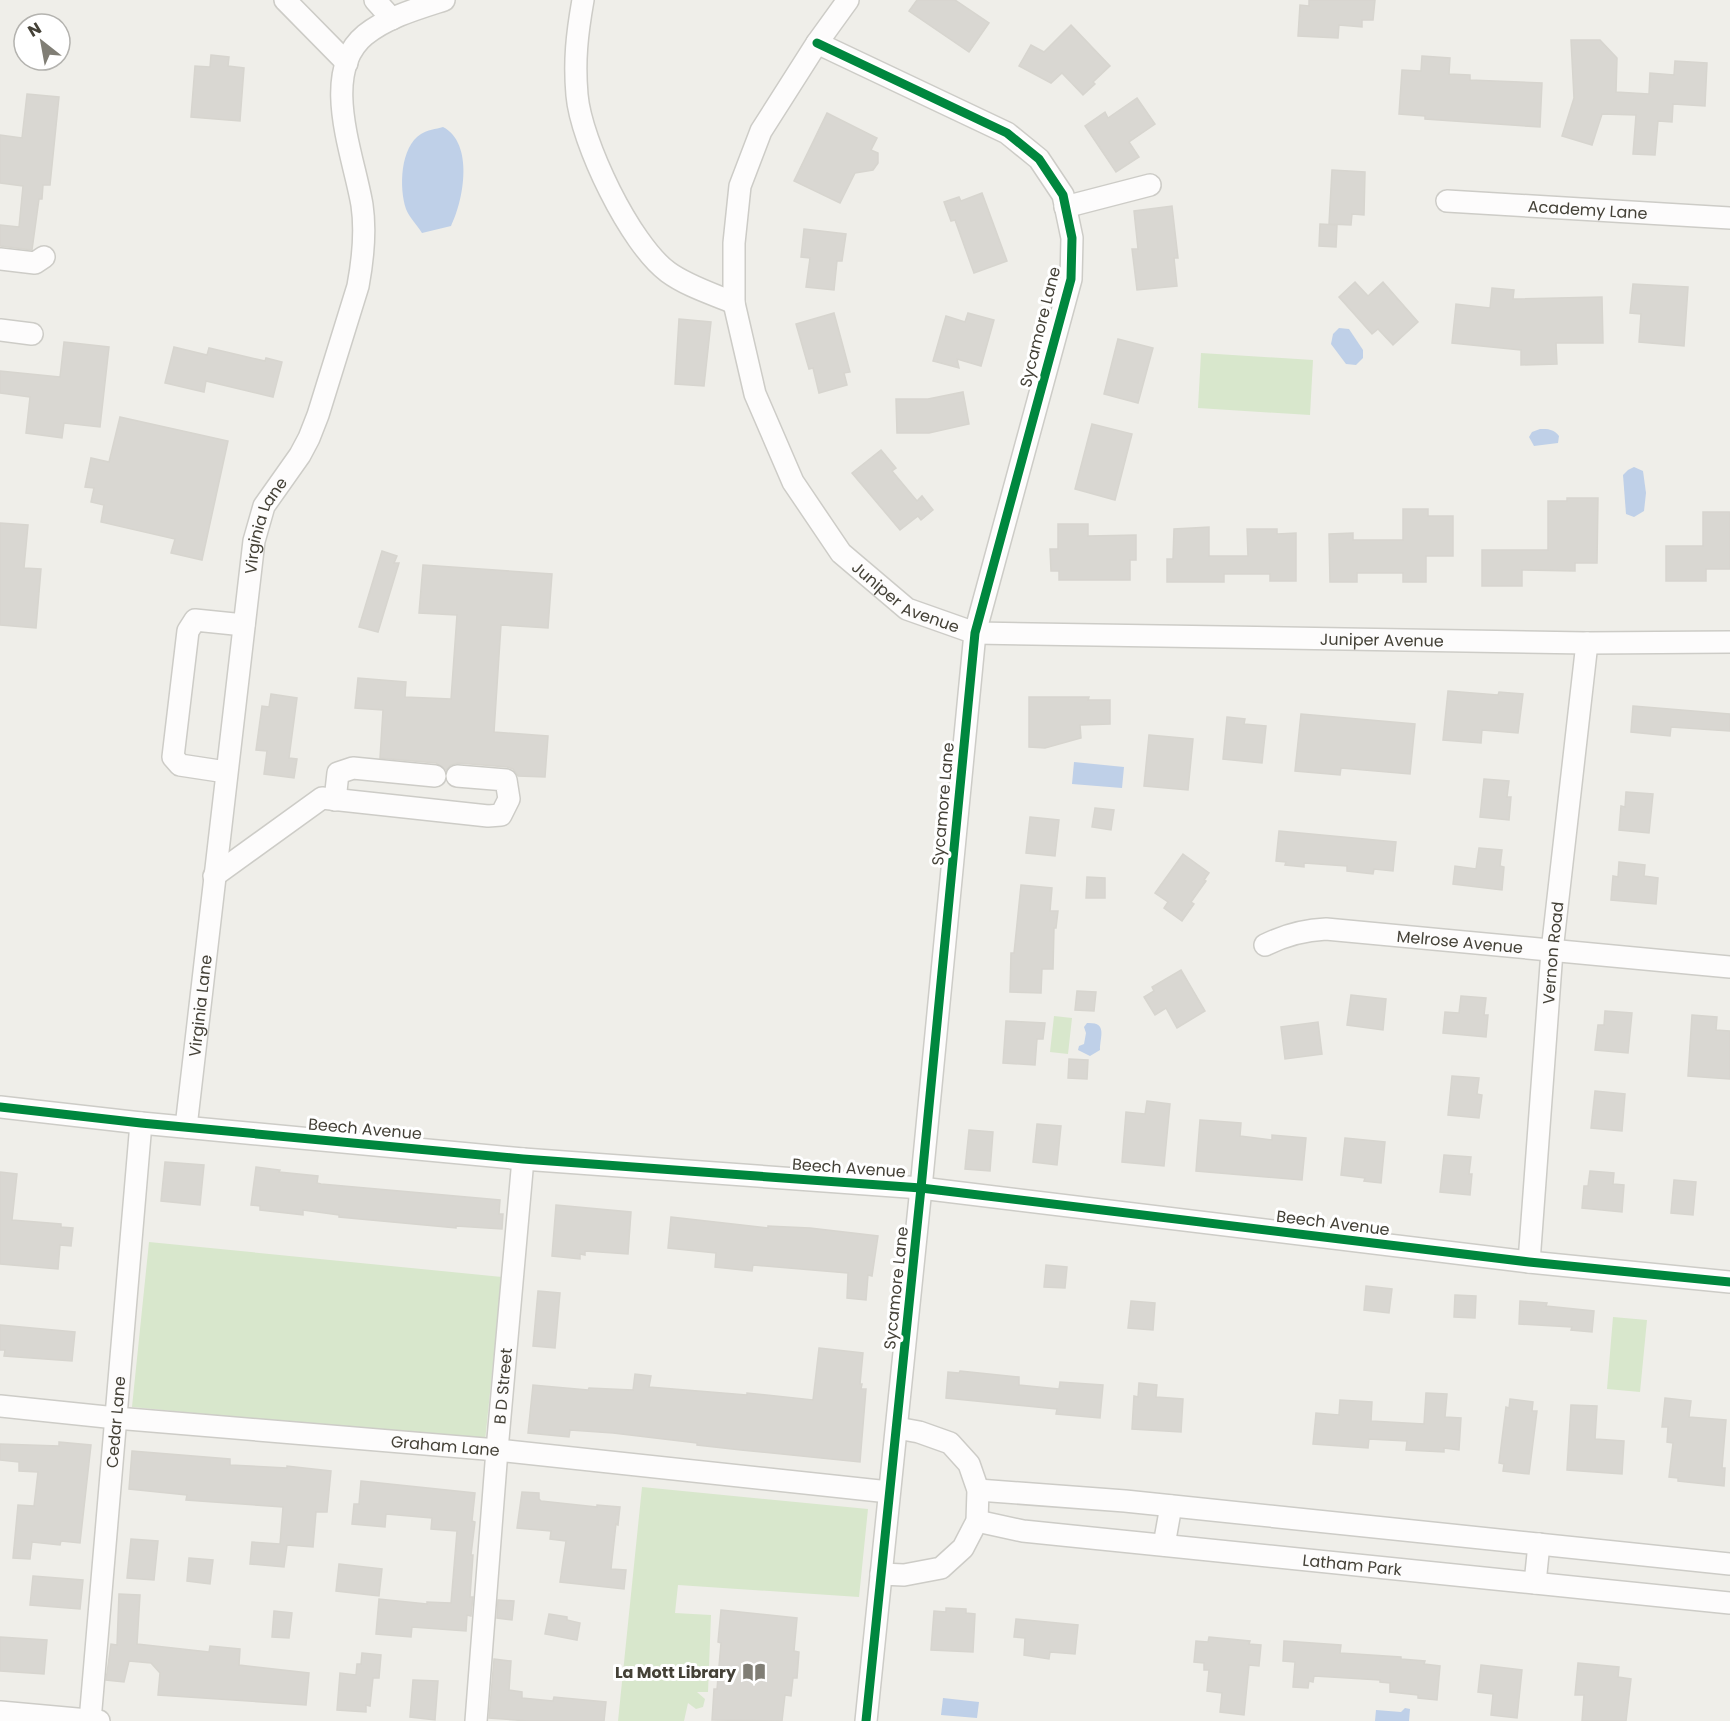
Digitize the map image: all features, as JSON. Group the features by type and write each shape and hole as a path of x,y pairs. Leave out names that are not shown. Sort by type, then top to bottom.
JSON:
{"street":[{"path":"285,0 347,63"},
{"path":"375,0 392,19"},
{"name":"Virginia Lane","path":"186,1127 254,541 264,506 309,438 358,286 364,242 362,206 341,103 342,81 347,63 363,37 392,19 444,0"},
{"path":"583,0 575,48 577,98 589,144 616,206 646,248 667,272 734,303"},
{"name":"Juniper Avenue","path":"848,0 817,43 761,131 740,186 734,243 734,303 755,394 793,482 841,553 907,609 975,633 1587,643 1730,642"},
{"name":"Sycamore Lane","path":"817,43 1007,133 1039,159 1063,195 1072,238 1071,279 975,633 866,1721"},
{"path":"1065,207 1150,185"},
{"name":"Academy Lane","path":"1447,201 1730,218"},
{"path":"0,260 35,263 44,257"},
{"path":"0,330 32,334"},
{"path":"226,772 180,765 173,757 186,642 188,631 195,620 244,625"},
{"name":"Vernon Road","path":"1529,1262 1552,951 1587,643"},
{"path":"335,800 338,773 353,768 435,776"},
{"path":"214,876 322,798 488,816 501,815 509,799 506,780 457,776"},
{"name":"Melrose Avenue","path":"1265,945 1304,930 1326,928 1730,967"},
{"name":"Beech Avenue","path":"0,1107 141,1123 523,1159 921,1188 1529,1262 1730,1282"},
{"name":"Cedar Lane","path":"93,1721 141,1123"},
{"name":"B D Street","path":"476,1721 523,1159"},
{"name":"Graham Lane","path":"0,1406 116,1419 497,1450 890,1492"},
{"path":"881,1574 904,1575 940,1568 963,1548 977,1521 978,1490 969,1464 950,1443 919,1432 897,1428"},
{"path":"978,1490 1170,1506 1730,1564"},
{"path":"1164,1545 1170,1506"},
{"name":"Latham Park","path":"977,1521 1023,1532 1730,1603"},
{"path":"1535,1583 1539,1544"},
{"path":"0,1712 93,1721"}],"green space":[{"path":"1201,353 1313,360 1310,415 1198,408"},
{"path":"1054,1016 1072,1018 1068,1054 1050,1052"},
{"path":"149,1242 502,1277 485,1441 132,1407"},
{"path":"1613,1317 1647,1320 1640,1392 1607,1389"},
{"path":"642,1487 868,1509 859,1597 678,1585 675,1613 711,1615 708,1692 697,1692 705,1699 703,1707 696,1709 688,1703 684,1721 618,1721"}],"water":[{"path":"443,127 453,135 463,158 460,202 451,226 422,233 406,209 402,190 403,168 414,140 423,133"},
{"path":"1339,328 1349,329 1363,350 1363,358 1356,365 1346,364 1331,344 1333,334"},
{"path":"1540,429 1555,432 1559,436 1558,443 1534,446 1529,437 1532,432"},
{"path":"1634,467 1643,471 1646,493 1644,511 1634,517 1626,514 1623,475"},
{"path":"1074,762 1124,767 1122,788 1072,784"},
{"path":"1087,1023 1098,1025 1101,1031 1100,1050 1090,1056 1078,1050 1079,1046 1084,1044 1086,1033 1084,1027"},
{"path":"943,1698 979,1702 977,1718 941,1715"},
{"path":"1405,1708 1410,1709 1409,1721 1375,1721 1376,1710 1401,1712"}],"building":[{"path":"917,0 955,0 989,23 969,52 909,11"},
{"path":"1309,0 1375,0 1373,20 1362,20 1362,27 1339,25 1338,38 1298,36 1300,5 1309,6"},
{"path":"1071,25 1110,66 1083,95 1062,73 1051,83 1019,66 1031,45 1044,52"},
{"path":"1571,40 1600,40 1617,58 1616,92 1649,94 1650,73 1674,75 1675,61 1707,63 1705,106 1673,104 1672,122 1658,121 1655,155 1633,154 1636,115 1602,114 1592,145 1562,136 1574,98"},
{"path":"211,55 229,57 228,66 244,68 240,121 191,117 195,66 210,67"},
{"path":"1422,56 1450,58 1449,74 1470,75 1470,80 1542,83 1540,127 1425,119 1425,116 1399,114 1402,70 1421,71"},
{"path":"27,94 59,97 50,185 43,185 42,199 39,199 32,250 0,246 0,225 19,227 23,186 0,183 0,135 22,138"},
{"path":"1137,98 1155,124 1129,142 1139,157 1116,172 1085,126 1105,112 1108,118"},
{"path":"827,113 877,138 871,150 878,153 878,163 873,170 855,173 840,203 794,181"},
{"path":"1332,170 1365,172 1364,215 1352,214 1351,225 1329,224"},
{"path":"982,193 1007,261 974,273 955,220 951,221 944,202 959,197 961,201"},
{"path":"1172,206 1178,258 1174,258 1177,286 1137,290 1132,249 1138,249 1134,211"},
{"path":"1320,224 1337,225 1336,247 1319,246"},
{"path":"804,229 846,234 842,261 837,261 834,290 806,287 810,258 801,257"},
{"path":"1355,282 1368,296 1383,282 1418,322 1393,345 1378,329 1372,334 1339,297"},
{"path":"1633,284 1688,287 1684,346 1639,342 1641,314 1630,313"},
{"path":"1492,288 1514,290 1513,299 1602,297 1603,343 1556,343 1557,364 1521,365 1521,350 1452,343 1456,304 1490,308"},
{"path":"834,313 850,372 844,373 847,385 819,393 813,368 809,369 796,324"},
{"path":"968,313 994,320 981,366 957,359 959,368 933,361 946,316 965,322"},
{"path":"679,319 711,322 704,386 675,384"},
{"path":"1118,339 1153,348 1138,403 1104,394"},
{"path":"64,342 109,347 100,427 64,423 62,438 26,433 30,397 0,393 0,371 60,377"},
{"path":"174,347 207,355 209,348 265,361 266,358 282,362 273,397 206,381 204,392 165,383"},
{"path":"963,392 969,424 929,433 897,433 896,399 928,399"},
{"path":"120,417 228,441 202,560 171,553 175,539 101,522 104,505 91,502 94,488 85,487 91,458 109,462"},
{"path":"1092,424 1132,434 1115,500 1075,489"},
{"path":"881,450 896,468 892,471 917,501 922,496 933,510 921,520 918,516 900,530 852,473"},
{"path":"1567,498 1598,498 1597,563 1575,563 1575,571 1522,570 1522,586 1482,586 1482,550 1548,550 1548,501 1567,501"},
{"path":"1403,509 1428,509 1428,516 1453,516 1453,556 1426,556 1426,582 1403,582 1403,573 1357,573 1357,582 1330,582 1329,534 1353,533 1353,540 1403,540"},
{"path":"1703,512 1730,512 1730,569 1706,569 1706,581 1666,581 1666,546 1703,546"},
{"path":"0,523 28,525 24,568 41,569 36,628 0,625"},
{"path":"1058,524 1088,524 1088,536 1136,535 1136,560 1130,560 1130,580 1059,580 1059,571 1051,571 1050,549 1058,549"},
{"path":"1209,527 1209,556 1248,556 1247,529 1277,529 1277,534 1296,533 1296,581 1270,581 1270,574 1224,574 1224,582 1167,582 1167,559 1173,559 1174,529"},
{"path":"382,551 397,556 394,563 399,563 378,632 359,627"},
{"path":"423,565 552,574 548,628 501,625 494,732 548,736 545,777 518,776 513,769 507,767 458,763 446,770 436,763 380,758 383,710 355,708 358,678 406,682 405,697 451,699 457,615 419,613"},
{"path":"1448,691 1498,695 1499,692 1523,694 1518,733 1482,730 1481,743 1443,740"},
{"path":"271,694 297,698 289,758 297,759 294,778 264,774 267,751 256,750 262,706 269,707"},
{"path":"1029,697 1089,697 1088,700 1110,700 1110,724 1080,725 1081,738 1045,748 1029,747"},
{"path":"1633,706 1730,714 1730,731 1671,727 1670,736 1631,732"},
{"path":"1301,714 1415,724 1410,774 1341,768 1340,775 1295,771"},
{"path":"1227,717 1245,719 1244,724 1266,726 1262,763 1223,759"},
{"path":"1149,735 1193,739 1188,790 1144,786"},
{"path":"1484,779 1509,781 1507,797 1511,797 1509,820 1480,817"},
{"path":"1626,792 1653,794 1649,833 1619,830 1621,806 1625,807"},
{"path":"1095,808 1114,810 1111,830 1092,827"},
{"path":"1030,817 1059,820 1055,856 1026,853"},
{"path":"1279,831 1396,842 1393,871 1374,869 1373,874 1347,871 1347,866 1304,863 1304,867 1285,865 1286,862 1276,861"},
{"path":"1479,848 1502,850 1500,866 1504,867 1502,890 1453,884 1455,866 1476,869"},
{"path":"1183,854 1209,873 1191,902 1194,904 1182,921 1164,908 1168,902 1155,893"},
{"path":"1619,862 1645,865 1644,876 1658,878 1656,904 1611,900 1613,876 1618,877"},
{"path":"1087,877 1105,878 1105,898 1086,898"},
{"path":"1021,885 1052,888 1050,911 1058,911 1056,928 1054,928 1053,969 1042,969 1041,993 1010,992 1011,953 1014,953"},
{"path":"1181,970 1205,1011 1177,1028 1166,1008 1155,1015 1144,997 1154,991 1152,987"},
{"path":"1077,991 1096,992 1094,1011 1075,1010"},
{"path":"1351,995 1386,999 1383,1030 1347,1025"},
{"path":"1461,996 1486,998 1484,1015 1488,1015 1486,1037 1443,1033 1445,1012 1459,1013"},
{"path":"1605,1011 1632,1013 1628,1053 1595,1050 1598,1025 1604,1025"},
{"path":"1692,1015 1717,1017 1716,1030 1730,1031 1730,1079 1688,1076"},
{"path":"1006,1021 1045,1023 1043,1039 1037,1039 1035,1065 1003,1063"},
{"path":"1318,1022 1322,1054 1285,1059 1281,1027"},
{"path":"1069,1059 1088,1060 1087,1079 1068,1078"},
{"path":"1452,1076 1479,1078 1477,1094 1482,1095 1479,1118 1448,1115"},
{"path":"1595,1091 1625,1094 1622,1131 1591,1128"},
{"path":"1147,1101 1170,1104 1164,1166 1122,1162 1126,1112 1145,1114"},
{"path":"1200,1120 1241,1123 1240,1136 1272,1140 1272,1135 1306,1138 1302,1180 1196,1171"},
{"path":"1037,1124 1061,1126 1057,1165 1033,1162"},
{"path":"969,1130 993,1132 990,1171 965,1169"},
{"path":"1345,1138 1385,1142 1381,1183 1341,1175"},
{"path":"1444,1155 1471,1157 1470,1195 1440,1192"},
{"path":"165,1162 204,1165 200,1205 161,1201"},
{"path":"256,1167 318,1176 317,1183 321,1184 500,1200 499,1214 503,1214 502,1229 456,1226 456,1228 339,1217 339,1215 303,1210 303,1215 260,1210 260,1206 251,1205"},
{"path":"1590,1171 1614,1173 1613,1184 1624,1185 1622,1212 1582,1208 1584,1186 1588,1186"},
{"path":"0,1172 17,1174 12,1220 61,1224 61,1227 73,1228 71,1246 60,1245 58,1269 0,1264"},
{"path":"1674,1180 1696,1182 1693,1215 1671,1213"},
{"path":"556,1205 631,1212 628,1254 585,1251 585,1255 580,1254 580,1259 552,1256"},
{"path":"671,1217 768,1228 768,1226 810,1228 878,1236 872,1276 868,1275 866,1300 847,1298 848,1273 753,1265 752,1271 715,1267 716,1253 668,1248"},
{"path":"1046,1265 1067,1267 1065,1288 1044,1287"},
{"path":"1366,1286 1392,1289 1389,1313 1364,1310"},
{"path":"538,1291 560,1293 555,1348 533,1346"},
{"path":"1455,1295 1476,1296 1475,1318 1454,1317"},
{"path":"1131,1301 1155,1303 1153,1330 1128,1328"},
{"path":"1520,1301 1594,1311 1592,1332 1571,1330 1572,1327 1519,1324"},
{"path":"0,1325 75,1332 72,1361 4,1356 5,1350 0,1350"},
{"path":"819,1348 863,1353 860,1384 862,1384 861,1389 866,1389 860,1462 697,1445 697,1443 613,1433 570,1430 569,1437 528,1433 533,1385 588,1390 589,1388 633,1390 635,1374 651,1376 649,1387 813,1400"},
{"path":"960,1371 1019,1377 1019,1385 1059,1389 1060,1382 1103,1385 1100,1418 1056,1414 1057,1409 946,1398 948,1372 959,1373"},
{"path":"1139,1383 1157,1385 1156,1397 1183,1399 1181,1432 1132,1429 1134,1396 1138,1397"},
{"path":"1426,1393 1447,1394 1445,1417 1461,1418 1459,1450 1444,1448 1444,1452 1406,1450 1407,1441 1369,1439 1368,1448 1313,1444 1316,1413 1339,1415 1340,1400 1372,1402 1371,1421 1424,1424"},
{"path":"1665,1398 1691,1401 1689,1417 1726,1420 1722,1468 1725,1468 1724,1486 1678,1481 1678,1478 1669,1477 1673,1443 1667,1442 1668,1427 1662,1427"},
{"path":"1510,1399 1533,1402 1532,1411 1537,1411 1529,1474 1503,1471 1504,1464 1499,1463 1506,1407 1509,1408"},
{"path":"1571,1405 1597,1406 1595,1439 1624,1441 1622,1474 1567,1470"},
{"path":"59,1442 91,1445 80,1543 61,1541 60,1545 32,1542 30,1559 13,1558 18,1505 34,1506 38,1472 19,1471 19,1462 0,1460 0,1444 59,1446"},
{"path":"132,1451 230,1459 230,1465 287,1468 287,1466 331,1471 327,1512 316,1512 313,1547 287,1545 284,1567 250,1564 252,1542 280,1544 283,1507 186,1500 187,1495 129,1489"},
{"path":"361,1481 475,1493 470,1597 473,1597 471,1616 467,1615 466,1631 412,1627 411,1637 376,1634 379,1599 427,1604 427,1602 451,1603 457,1531 431,1529 432,1518 386,1514 385,1527 352,1524 354,1504 359,1504"},
{"path":"522,1492 539,1493 541,1501 620,1507 611,1569 626,1570 624,1589 560,1582 566,1541 550,1539 551,1531 517,1528"},
{"path":"131,1539 158,1541 154,1580 127,1578"},
{"path":"189,1558 213,1560 210,1584 187,1581"},
{"path":"339,1564 382,1569 379,1596 336,1591"},
{"path":"33,1576 83,1580 80,1609 30,1605"},
{"path":"119,1594 140,1595 137,1644 209,1652 210,1646 240,1649 239,1665 309,1673 306,1705 158,1695 160,1673 151,1663 129,1661 124,1682 106,1680 111,1644 117,1645"},
{"path":"498,1600 514,1601 512,1620 497,1618"},
{"path":"946,1608 966,1609 966,1613 975,1614 973,1652 931,1650 934,1611 946,1612"},
{"path":"721,1610 797,1618 794,1651 799,1652 797,1678 793,1678 791,1696 785,1695 782,1721 712,1720 721,1643 718,1642"},
{"path":"274,1611 292,1613 289,1638 272,1637"},
{"path":"549,1614 567,1617 567,1620 580,1623 577,1640 545,1634"},
{"path":"1016,1619 1078,1625 1075,1654 1050,1652 1049,1659 1024,1655 1025,1638 1014,1637"},
{"path":"0,1637 47,1640 44,1674 0,1671"},
{"path":"1209,1637 1250,1641 1249,1644 1261,1645 1259,1666 1249,1665 1244,1715 1220,1712 1222,1693 1207,1691 1209,1670 1204,1670 1204,1663 1194,1662 1196,1641 1208,1642"},
{"path":"1284,1641 1341,1645 1340,1653 1401,1657 1401,1659 1425,1661 1424,1664 1440,1666 1437,1700 1390,1692 1390,1683 1380,1682 1380,1680 1314,1676 1313,1682 1309,1681 1308,1688 1293,1687 1295,1662 1283,1661"},
{"path":"362,1653 381,1655 379,1678 373,1678 370,1706 366,1705 366,1712 337,1710 340,1673 356,1675 357,1664 361,1664"},
{"path":"494,1659 511,1661 509,1690 522,1692 522,1698 553,1701 554,1697 606,1702 604,1721 528,1721 489,1718"},
{"path":"1578,1663 1619,1667 1618,1677 1631,1679 1626,1721 1582,1721 1584,1695 1575,1695"},
{"path":"1481,1665 1522,1670 1517,1718 1491,1715 1493,1694 1478,1692"},
{"path":"413,1680 438,1681 435,1720 410,1717"}],"cycle path":[{"path":"817,43 1007,133 1039,159 1063,195 1072,238 1071,279 975,633 866,1721"},
{"path":"0,1107 141,1123 523,1159 921,1188 1529,1262 1730,1282"}],"place":[{"name":"La Mott Library","path":"754,1672"}]}
